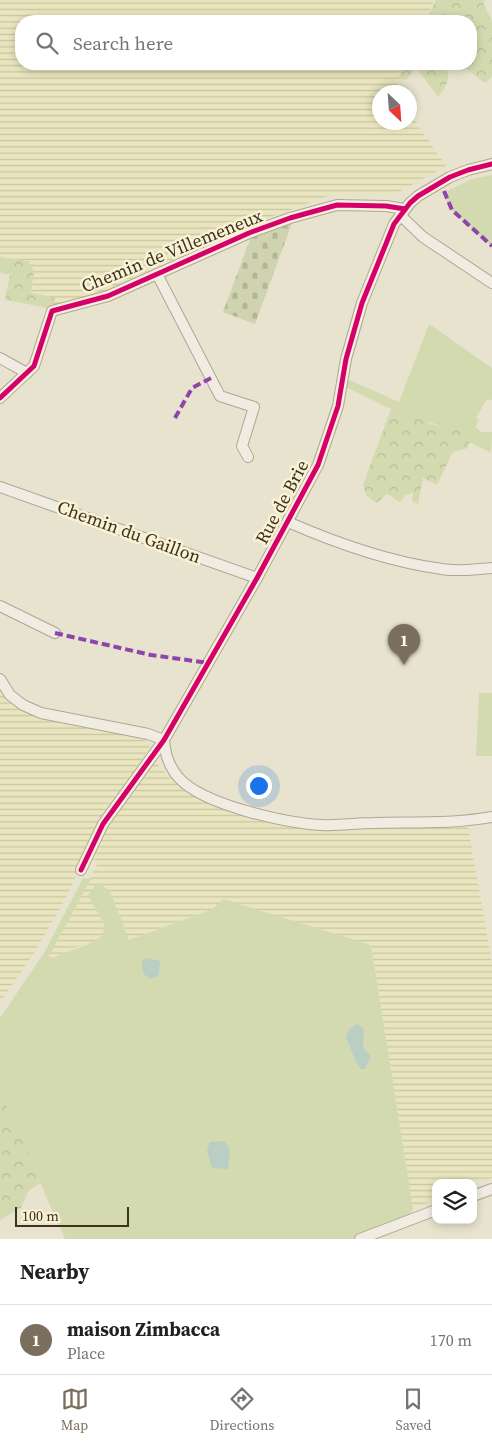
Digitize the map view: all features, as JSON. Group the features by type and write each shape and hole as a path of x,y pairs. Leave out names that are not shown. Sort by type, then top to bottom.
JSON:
{"street":[{"name":"Rue de Brie","path":"82,870 103,824 164,740 257,578 318,465 332,429 346,359 362,303 394,224 418,196 450,177 492,164"},
{"name":"Chemin de Villemeneux","path":"0,398 34,366 52,311 102,298 249,233 337,204 386,206 403,212"},
{"path":"403,212 423,237 492,283"},
{"path":"157,274 220,396 254,406 242,446 248,457"},
{"path":"0,358 27,373"},
{"name":"Chemin du Gaillon","path":"0,486 257,578"},
{"path":"288,522 371,553 423,565 450,570 492,568"},
{"path":"0,606 55,632"},
{"path":"0,679 10,695 23,706 40,713 148,734 164,740 165,753 171,768 192,789 226,804 272,817 322,825 430,822 492,817"},
{"path":"477,1195 492,1189"},
{"path":"360,1239 432,1212"}],"shaded area":[{"path":"0,0 434,0 427,15 15,15 15,70 404,70 398,85 372,85 372,130 417,130 417,123 446,166 393,195 333,194 233,231 102,293 49,308 31,294 34,271 28,261 0,257"},
{"path":"0,687 8,699 30,714 136,737 152,744 103,818 66,898 34,953 0,1002"},
{"path":"156,763 184,791 236,813 288,826 347,829 468,827 492,963 492,1178 477,1182 477,1179 432,1179 432,1201 413,1209 371,945 213,909 129,940 110,891 88,895 104,924 103,935 93,943 73,948 53,959 49,956 99,861 92,859 98,842 110,822 151,766"},
{"path":"146,958 160,961 159,975 151,979 144,974 142,969 142,961"},
{"path":"357,1024 364,1029 363,1047 371,1057 365,1069 361,1069 358,1065 346,1038 349,1029"},
{"path":"224,1141 230,1149 228,1169 212,1168 207,1150 210,1142"}],"green space":[{"path":"436,0 485,0 483,3 492,21 492,76 485,83 467,70 477,70 477,15 428,15"},
{"path":"402,70 414,70 406,80 398,78"},
{"path":"418,70 446,70 447,81 438,97"},
{"path":"492,175 492,247 451,210 443,193 472,179"},
{"path":"292,223 255,324 223,312 251,237"},
{"path":"0,257 28,261 34,271 31,293 56,298 49,308 5,300 10,274 0,273"},
{"path":"429,324 492,368 492,400 487,399 476,418 479,420 475,427 482,432 492,432 491,453 469,442 470,439 447,431 431,422 423,422 391,409 346,387 347,379 399,402"},
{"path":"391,409 447,431 462,426 470,439 468,448 453,452 437,485 423,478 418,504 412,501 413,493 405,495 400,502 387,494 377,503 367,496 363,485"},
{"path":"479,693 492,693 492,756 476,756"},
{"path":"83,878 91,879 49,956 53,958 85,945 103,935 104,924 88,895 98,882 110,891 129,940 213,909 223,899 371,945 413,1209 410,1214 351,1239 65,1239 0,1092 0,1018 44,953"},
{"path":"0,1092 41,1183 29,1190 21,1208 0,1220"}],"marked path":[{"path":"444,191 452,210 492,246"},
{"path":"175,418 192,388 211,378"},
{"path":"55,633 151,655 209,663"}],"cycle path":[{"path":"81,870 103,824 164,740 257,578 318,465 338,406 346,359 362,303 394,224 410,203 418,196 450,177 492,164"},
{"path":"0,398 34,366 52,311 108,296 249,233 290,218 337,205 386,206 405,209"}],"place":[{"name":"maison Zimbacca","path":"404,665"}]}
